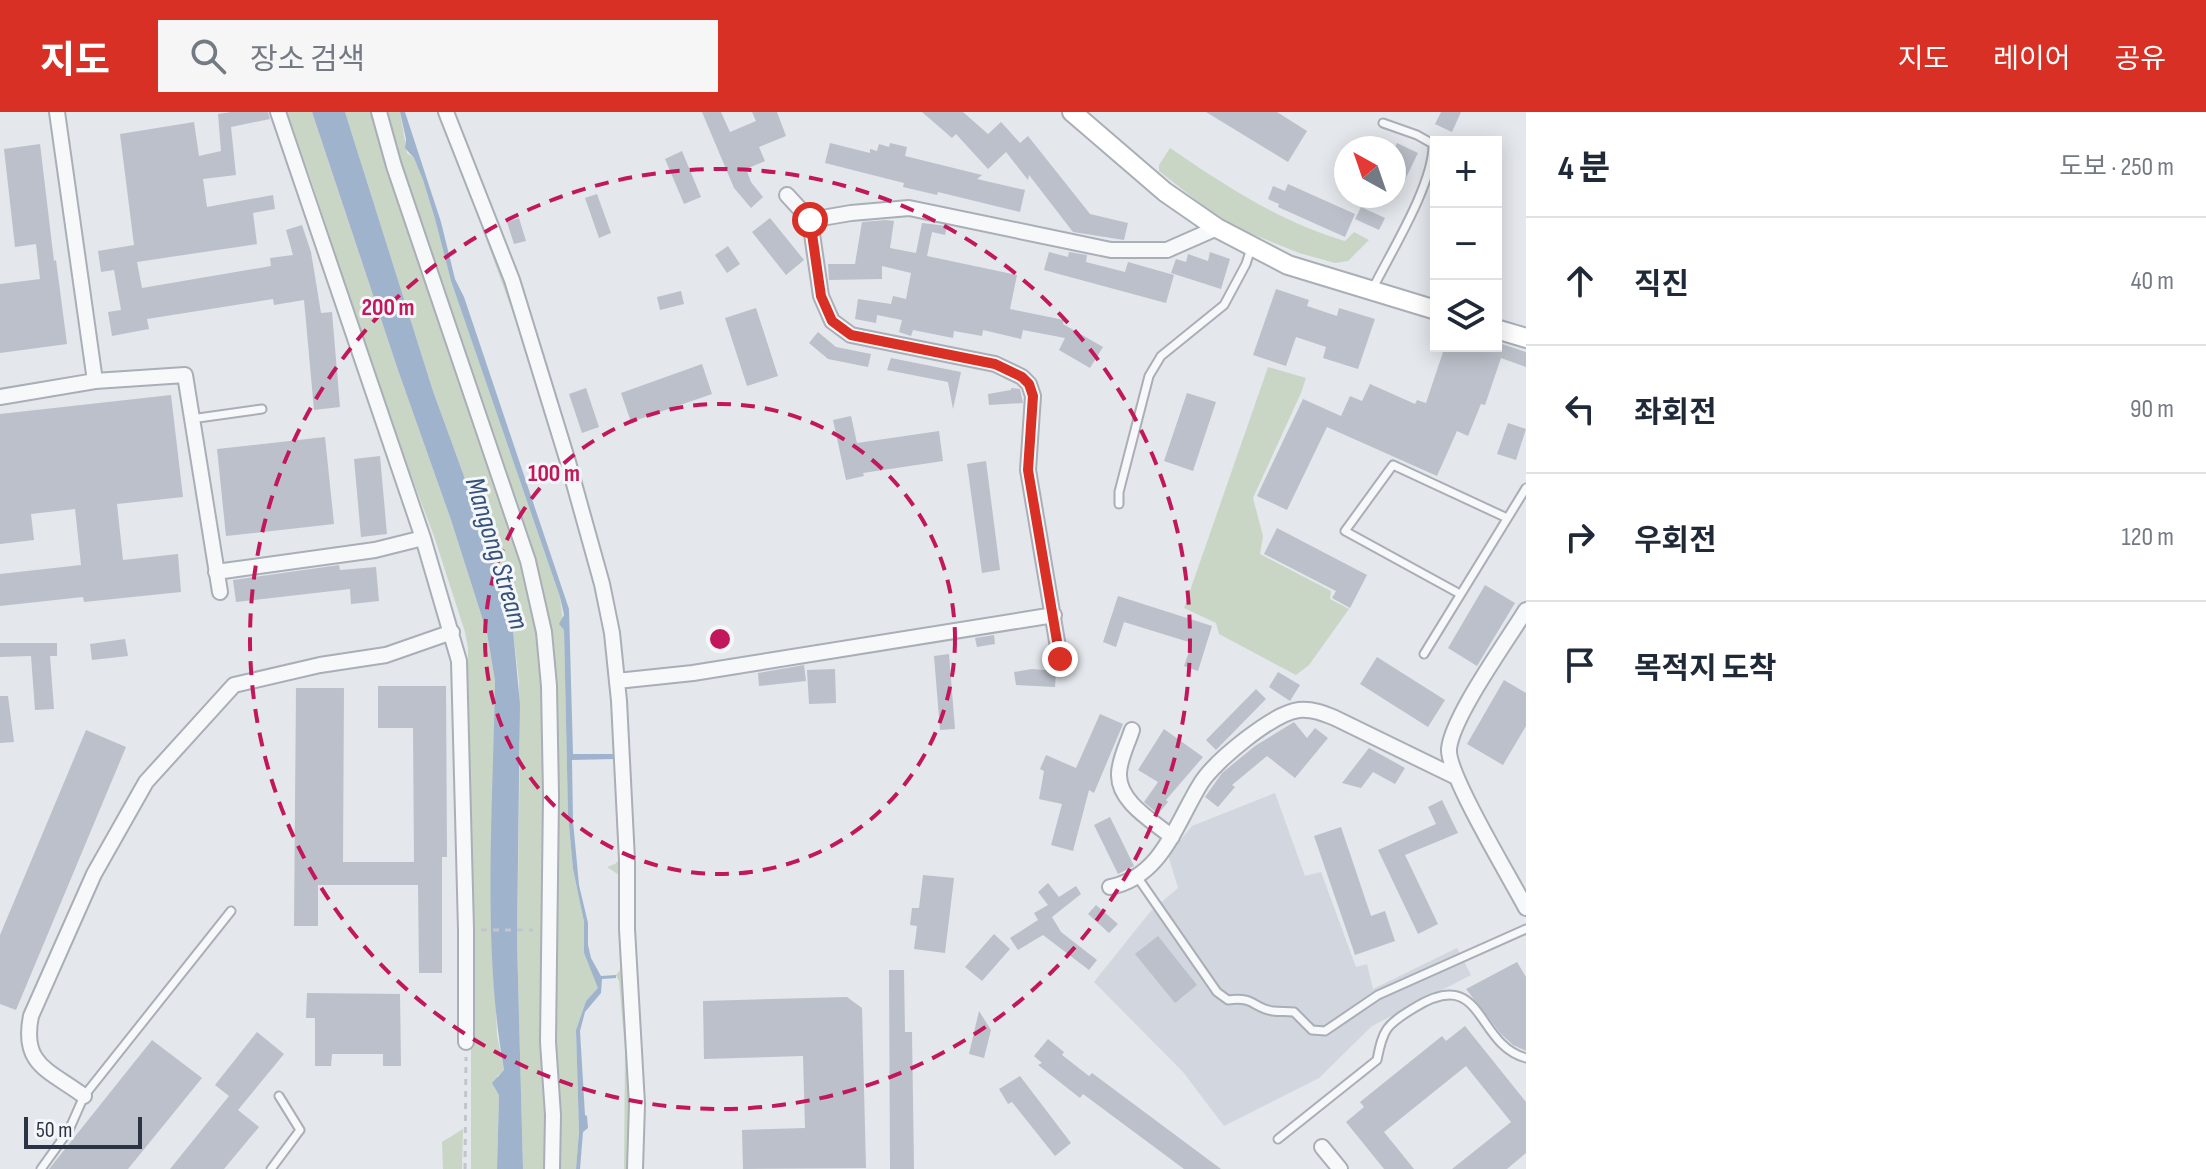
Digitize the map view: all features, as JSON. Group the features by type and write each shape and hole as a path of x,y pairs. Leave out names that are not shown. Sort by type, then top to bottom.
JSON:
{"street":[{"path":"57,112 95,381"},
{"path":"278,112 423,538 459,661 466,1042"},
{"path":"379,112 394,166 528,561 544,632 549,686 548,1042 553,1115 552,1169"},
{"path":"446,112 512,280 568,462 602,584 612,633 635,1036 635,1169"},
{"path":"1072,112 1165,192 1217,228 1288,265 1430,308"},
{"path":"787,195 810,220 821,296 832,321 851,335 995,364 1022,377 1029,384 1033,396 1028,470 1060,659"},
{"path":"810,220 909,208 1035,237 1111,250 1167,250 1217,228"},
{"path":"1502,331 1526,338"},
{"path":"0,397 95,381 185,375 220,592"},
{"path":"216,572 375,550 423,538"},
{"path":"1526,610 1455,726 1449,751 1456,777 1526,908"},
{"path":"617,681 693,673 1054,615"},
{"path":"84,1096 37,1061 27,1037 31,1016 94,874 146,782 234,685 320,665 386,655 452,632"},
{"path":"1110,887 1138,878 1164,850 1201,782 1218,764 1272,722 1295,710 1314,710 1335,718 1456,777"},
{"path":"1132,730 1118,772 1121,787 1130,802 1172,837"},
{"path":"1322,1147 1340,1169"}],"lane":[{"path":"1372,290 1410,215 1433,159 1433,144 1383,123"},
{"path":"1119,504 1119,492 1149,376 1161,356 1224,305 1252,246"},
{"path":"191,419 262,409"},
{"path":"1460,594 1345,531 1393,465 1507,518"},
{"path":"1424,654 1526,488"},
{"path":"1138,878 1217,992 1228,1000 1252,1000 1273,1011 1294,1012 1312,1030 1325,1031 1378,995 1526,929"},
{"path":"41,1169 69,1130 84,1096 231,911"},
{"path":"1278,1139 1377,1060 1382,1033 1392,1021 1429,999 1449,993 1467,1000 1513,1055 1526,1058"},
{"path":"271,1169 300,1130 279,1096"}],"path":[{"path":"497,931 549,930"},
{"path":"465,1169 466,1042"}],"shaded area":[{"path":"1275,793 1305,876 1321,872 1356,967 1367,964 1373,989 1457,948 1471,975 1372,1026 1319,1078 1224,1126 1183,1072 1094,982 1150,912 1178,888 1168,855 1192,826"}],"green space":[{"path":"285,112 312,112 487,633 495,681 493,939 497,1035 504,1071 497,1076 497,1169 471,1169 471,890 468,648 465,632"},
{"path":"345,112 376,112 525,562 543,632 550,1169 523,1169 517,940 519,682 513,630 492,553 433,391"},
{"path":"381,112 400,112 407,153 414,158 423,180 451,281 560,597 564,630 568,815 573,869 584,922 584,953 599,988 586,1001 576,1030 579,1132 576,1169 555,1169 547,631"},
{"path":"450,138 497,255 594,563 614,678 631,1111 629,1169 624,1169 625,1050 616,975 620,970 620,882 619,875 607,867 620,859 609,663 592,568 515,319"},
{"path":"1170,148 1232,189 1299,224 1345,241 1354,232 1369,240 1348,261 1335,263 1299,253 1235,227 1159,171 1159,165"},
{"path":"1268,367 1306,378 1253,498 1263,536 1260,554 1331,591 1330,599 1349,609 1309,665 1296,675 1219,634 1216,623 1184,608"},
{"path":"463,1129 462,1169 443,1169 442,1142"}],"water":[{"path":"312,112 345,112 433,391 492,553 513,630 520,704 517,940 523,1169 497,1169 499,1095 492,1083 504,1070 497,1023 491,926 495,681 487,633"},
{"path":"400,112 405,112 441,222 455,279 464,297 569,609 573,754 616,754 615,759 572,760 573,821 579,885 588,923 588,945 601,976 616,975 616,978 602,979 601,993 585,1012 580,1031 588,1128 583,1132 580,1169 576,1169 579,1132 576,1030 586,1001 598,988 584,953 584,922 573,869 568,815 564,630 559,624 564,615 451,281 423,180 414,158 405,148"}],"building":[{"path":"268,112 270,119 231,127 236,175 203,179 207,207 273,195 275,209 253,213 257,244 137,262 142,288 271,266 270,258 293,255 286,230 302,225 311,252 321,313 332,312 340,407 314,410 304,300 274,305 273,299 147,319 149,329 112,336 108,312 121,310 114,270 101,272 98,251 134,245 120,134 194,122 199,156 221,151 218,114"},
{"path":"702,112 721,112 730,132 756,121 752,112 777,112 786,136 759,147 765,161 746,169 751,182 763,197 751,208 734,188"},
{"path":"922,112 963,112 988,134 1001,122 1020,143 1028,136 1090,214 1128,223 1124,240 1073,232 1029,175 1028,180 1006,152 988,169 956,134 952,138"},
{"path":"1206,112 1277,112 1307,131 1288,162"},
{"path":"1441,112 1461,112 1452,132 1435,124"},
{"path":"830,143 870,153 870,149 877,151 879,144 907,147 905,156 982,175 977,179 1025,190 1020,212 938,192 937,195 903,187 904,183 825,163"},
{"path":"40,144 67,344 0,353 0,284 40,279 36,244 15,247 4,149"},
{"path":"1406,147 1418,153 1406,178"},
{"path":"682,151 701,197 684,204 665,159"},
{"path":"1288,184 1334,205 1334,208 1355,214 1345,237 1278,207 1279,204 1268,199 1273,186 1285,191"},
{"path":"597,194 611,233 599,238 585,198"},
{"path":"1360,208 1385,218 1379,230 1355,219"},
{"path":"519,218 526,241 514,244 507,222"},
{"path":"770,218 804,260 786,275 752,232"},
{"path":"894,221 890,248 916,253 922,223 947,226 945,235 932,232 927,256 1017,275 1010,309 1064,320 1063,324 1103,347 1090,368 1059,350 1065,338 1023,330 1021,339 983,330 982,336 954,331 953,338 913,330 911,336 899,332 902,320 877,315 876,323 855,319 858,299 891,304 893,296 906,299 911,273 882,266 882,279 829,280 828,264 855,264 862,222"},
{"path":"728,246 740,264 727,273 715,255"},
{"path":"1049,252 1068,257 1069,252 1087,255 1086,262 1125,272 1128,262 1174,275 1166,303 1044,270"},
{"path":"1210,252 1230,259 1221,289 1171,273 1176,259 1186,262 1188,254 1208,261"},
{"path":"1276,289 1309,300 1307,306 1337,316 1339,308 1375,319 1358,369 1323,358 1326,347 1296,337 1286,366 1253,355"},
{"path":"681,291 684,304 660,310 657,297"},
{"path":"756,308 778,376 747,386 725,318"},
{"path":"818,332 836,347 871,354 868,367 828,359 809,343"},
{"path":"1502,344 1526,352 1526,367 1501,358 1485,405 1481,404 1468,436 1457,431 1437,476 1327,427 1287,510 1257,496 1303,399 1341,416 1350,396 1362,401 1370,384 1415,404 1417,400 1426,403 1443,352 1502,352"},
{"path":"891,358 961,372 953,409 948,382 887,370"},
{"path":"702,364 712,394 631,422 621,393"},
{"path":"586,388 599,427 582,433 569,394"},
{"path":"1020,389 1023,403 989,405 988,394"},
{"path":"1187,393 1216,402 1193,471 1164,461"},
{"path":"171,395 183,497 117,504 123,560 178,554 181,592 84,602 83,597 0,606 0,574 81,565 75,509 31,514 34,540 0,544 0,414"},
{"path":"851,416 857,443 939,431 943,461 863,473 864,476 846,480 833,420"},
{"path":"1508,423 1526,429 1516,460 1497,454"},
{"path":"325,437 334,524 226,536 217,449"},
{"path":"380,456 387,534 361,537 354,459"},
{"path":"986,461 1000,570 982,573 967,464"},
{"path":"1277,528 1367,575 1350,608 1332,598 1336,591 1264,554"},
{"path":"339,565 340,570 376,567 379,601 351,604 350,589 236,602 233,580"},
{"path":"1485,585 1515,603 1477,666 1448,648"},
{"path":"1118,596 1212,626 1198,671 1184,666 1192,643 1124,622 1116,647 1103,642"},
{"path":"994,635 995,644 977,647 975,638"},
{"path":"125,639 128,656 92,660 90,644"},
{"path":"0,643 57,643 57,656 50,656 54,709 35,710 31,656 0,657"},
{"path":"949,654 955,729 940,730 934,656"},
{"path":"1377,657 1445,700 1428,727 1360,684"},
{"path":"804,665 806,681 759,686 758,673"},
{"path":"835,669 836,703 809,704 807,670"},
{"path":"1032,669 1056,671 1055,687 1016,685 1014,672"},
{"path":"1278,672 1300,685 1290,701 1269,687"},
{"path":"1504,680 1526,693 1526,726 1503,765 1467,744"},
{"path":"378,686 446,686 447,857 442,857 442,973 419,973 418,885 318,885 318,926 294,926 296,688 344,688 343,862 414,862 413,728 378,728"},
{"path":"1256,689 1266,699 1216,750 1206,740"},
{"path":"0,696 8,696 14,742 0,743"},
{"path":"1100,714 1123,724 1094,793 1089,790 1073,851 1051,845 1062,804 1039,799 1044,771 1040,769 1046,755 1076,768"},
{"path":"1294,722 1307,738 1315,728 1328,738 1295,778 1267,756 1232,785 1235,787 1218,807 1205,797 1222,773 1255,746"},
{"path":"1164,729 1203,757 1158,814 1144,802 1158,782 1138,770"},
{"path":"86,730 126,747 16,1010 0,1004 0,935"},
{"path":"1369,748 1405,768 1395,784 1373,772 1361,788 1342,783"},
{"path":"1442,800 1458,833 1405,855 1438,924 1418,934 1378,850 1436,824 1428,807"},
{"path":"1110,817 1134,866 1118,874 1094,825"},
{"path":"1341,827 1371,916 1385,911 1395,941 1355,955 1314,836"},
{"path":"923,875 954,878 945,953 914,949 917,926 910,925 912,908 919,908"},
{"path":"1048,883 1059,897 1076,886 1081,894 1052,917 1061,932 1097,960 1089,970 1043,935 1018,950 1010,938 1038,920 1034,913 1048,905 1038,892"},
{"path":"1096,905 1118,924 1109,933 1088,914"},
{"path":"994,934 1010,949 982,981 965,967"},
{"path":"1158,936 1197,985 1175,1003 1135,954"},
{"path":"1517,962 1526,977 1526,1051 1501,1034 1466,989"},
{"path":"889,970 904,970 905,1032 912,1032 914,1169 890,1169"},
{"path":"307,993 400,994 401,1066 383,1066 383,1054 332,1054 331,1066 315,1066 315,1018 306,1018"},
{"path":"847,997 862,1008 866,1168 743,1169 742,1130 805,1128 803,1056 704,1059 703,1001"},
{"path":"979,1011 991,1030 984,1058 969,1054"},
{"path":"1465,1026 1526,1102 1526,1153 1507,1169 1452,1169 1511,1122 1466,1066 1384,1132 1414,1169 1384,1169 1346,1122 1364,1107 1360,1102 1442,1036 1446,1041"},
{"path":"257,1032 284,1054 238,1110 259,1127 224,1169 170,1169 229,1096 215,1085"},
{"path":"1048,1039 1064,1052 1062,1055 1089,1076 1092,1073 1221,1169 1184,1169 1083,1094 1080,1098 1038,1065 1042,1063 1034,1056"},
{"path":"152,1040 202,1078 128,1169 49,1169"},
{"path":"1020,1076 1071,1143 1055,1156 1012,1102 1008,1104 999,1089"}],"route":[{"path":"810,220 821,296 832,321 851,335 995,364 1022,377 1029,384 1033,396 1028,470 1060,659"}],"water label":[{"name":"Mangong Stream","path":"498,553"}]}
